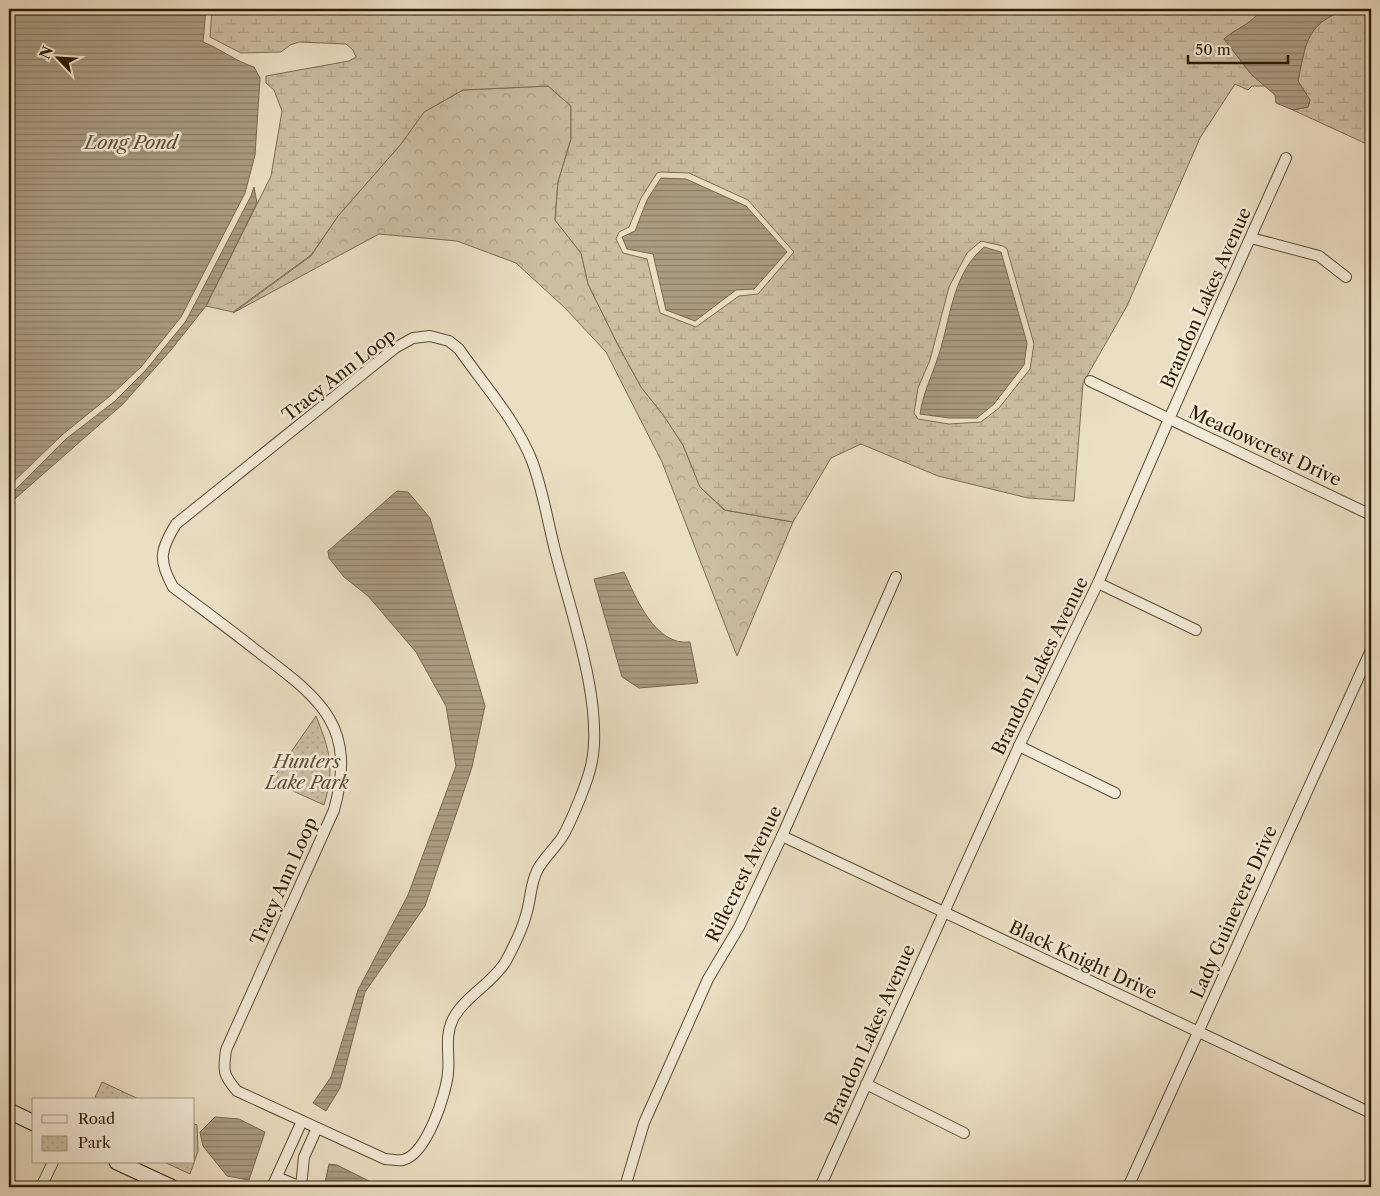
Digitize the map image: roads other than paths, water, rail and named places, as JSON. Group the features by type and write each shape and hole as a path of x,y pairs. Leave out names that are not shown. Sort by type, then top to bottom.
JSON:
{"street":[{"name":"Brandon Lakes Avenue","path":"820,1187 1019,746 1098,582 1286,158"},
{"path":"1251,238 1318,256 1346,277"},
{"name":"Tracy Ann Loop","path":"430,336 449,340 459,349 515,428 532,460 593,705 592,762 564,833 538,868 532,885 526,916 505,962 494,976 465,1003 454,1019 447,1038 448,1071 444,1097 420,1146 404,1160 385,1159 317,1128 237,1091 226,1079 224,1069 226,1050 334,810 342,784 342,755 334,728 325,709 305,688 173,587 164,572 162,553 176,524 395,348 413,338 430,336"},
{"name":"Meadowcrest Drive","path":"1090,381 1371,515"},
{"name":"Riflecrest Avenue","path":"625,1187 648,1114 708,979 739,927 782,836 896,577"},
{"path":"1098,582 1196,630"},
{"name":"Lady Guinevere Drive","path":"1128,1187 1371,650"},
{"path":"1019,746 1115,793"},
{"name":"Black Knight Drive","path":"782,836 1371,1114"},
{"path":"866,1084 964,1133"},
{"path":"9,1112 32,1122"},
{"path":"272,1187 302,1121"},
{"path":"277,1177 301,1187 304,1157 317,1128"},
{"path":"42,1187 52,1164"},
{"path":"121,1164 171,1187"}],"water":[{"name":"Long Pond","path":"9,9 206,9 203,42 254,67 260,78 255,155 245,193 181,317 141,367 110,396 62,435 9,486"},
{"path":"1261,9 1348,9 1324,21 1310,36 1306,45 1298,81 1310,100 1308,107 1293,110 1276,103 1275,95 1251,74 1224,39 1254,18"},
{"path":"661,178 686,179 746,206 787,252 754,289 736,290 695,321 666,310 653,254 627,249 622,237 635,231 647,200"},
{"path":"254,187 257,203 206,306 171,350 123,404 9,504 9,496 66,439 115,401 145,371 186,321"},
{"path":"984,247 1001,252 1027,343 1024,365 994,404 977,418 949,418 920,414 958,286 964,272"},
{"path":"397,491 408,492 430,518 485,706 472,767 425,906 365,992 340,1088 326,1111 313,1103 331,1077 358,990 408,895 456,766 446,706 416,652 368,596 344,577 329,558 328,551"},
{"path":"624,572 641,607 657,628 667,636 678,641 690,642 698,683 639,688 622,677 594,579"},
{"path":"215,1117 239,1119 265,1132 249,1180 227,1176 203,1146 200,1132"},
{"path":"329,1164 337,1165 373,1183 395,1187 324,1187"}],"park label":[{"name":"Hunters Lake Park","path":"307,772"}]}
